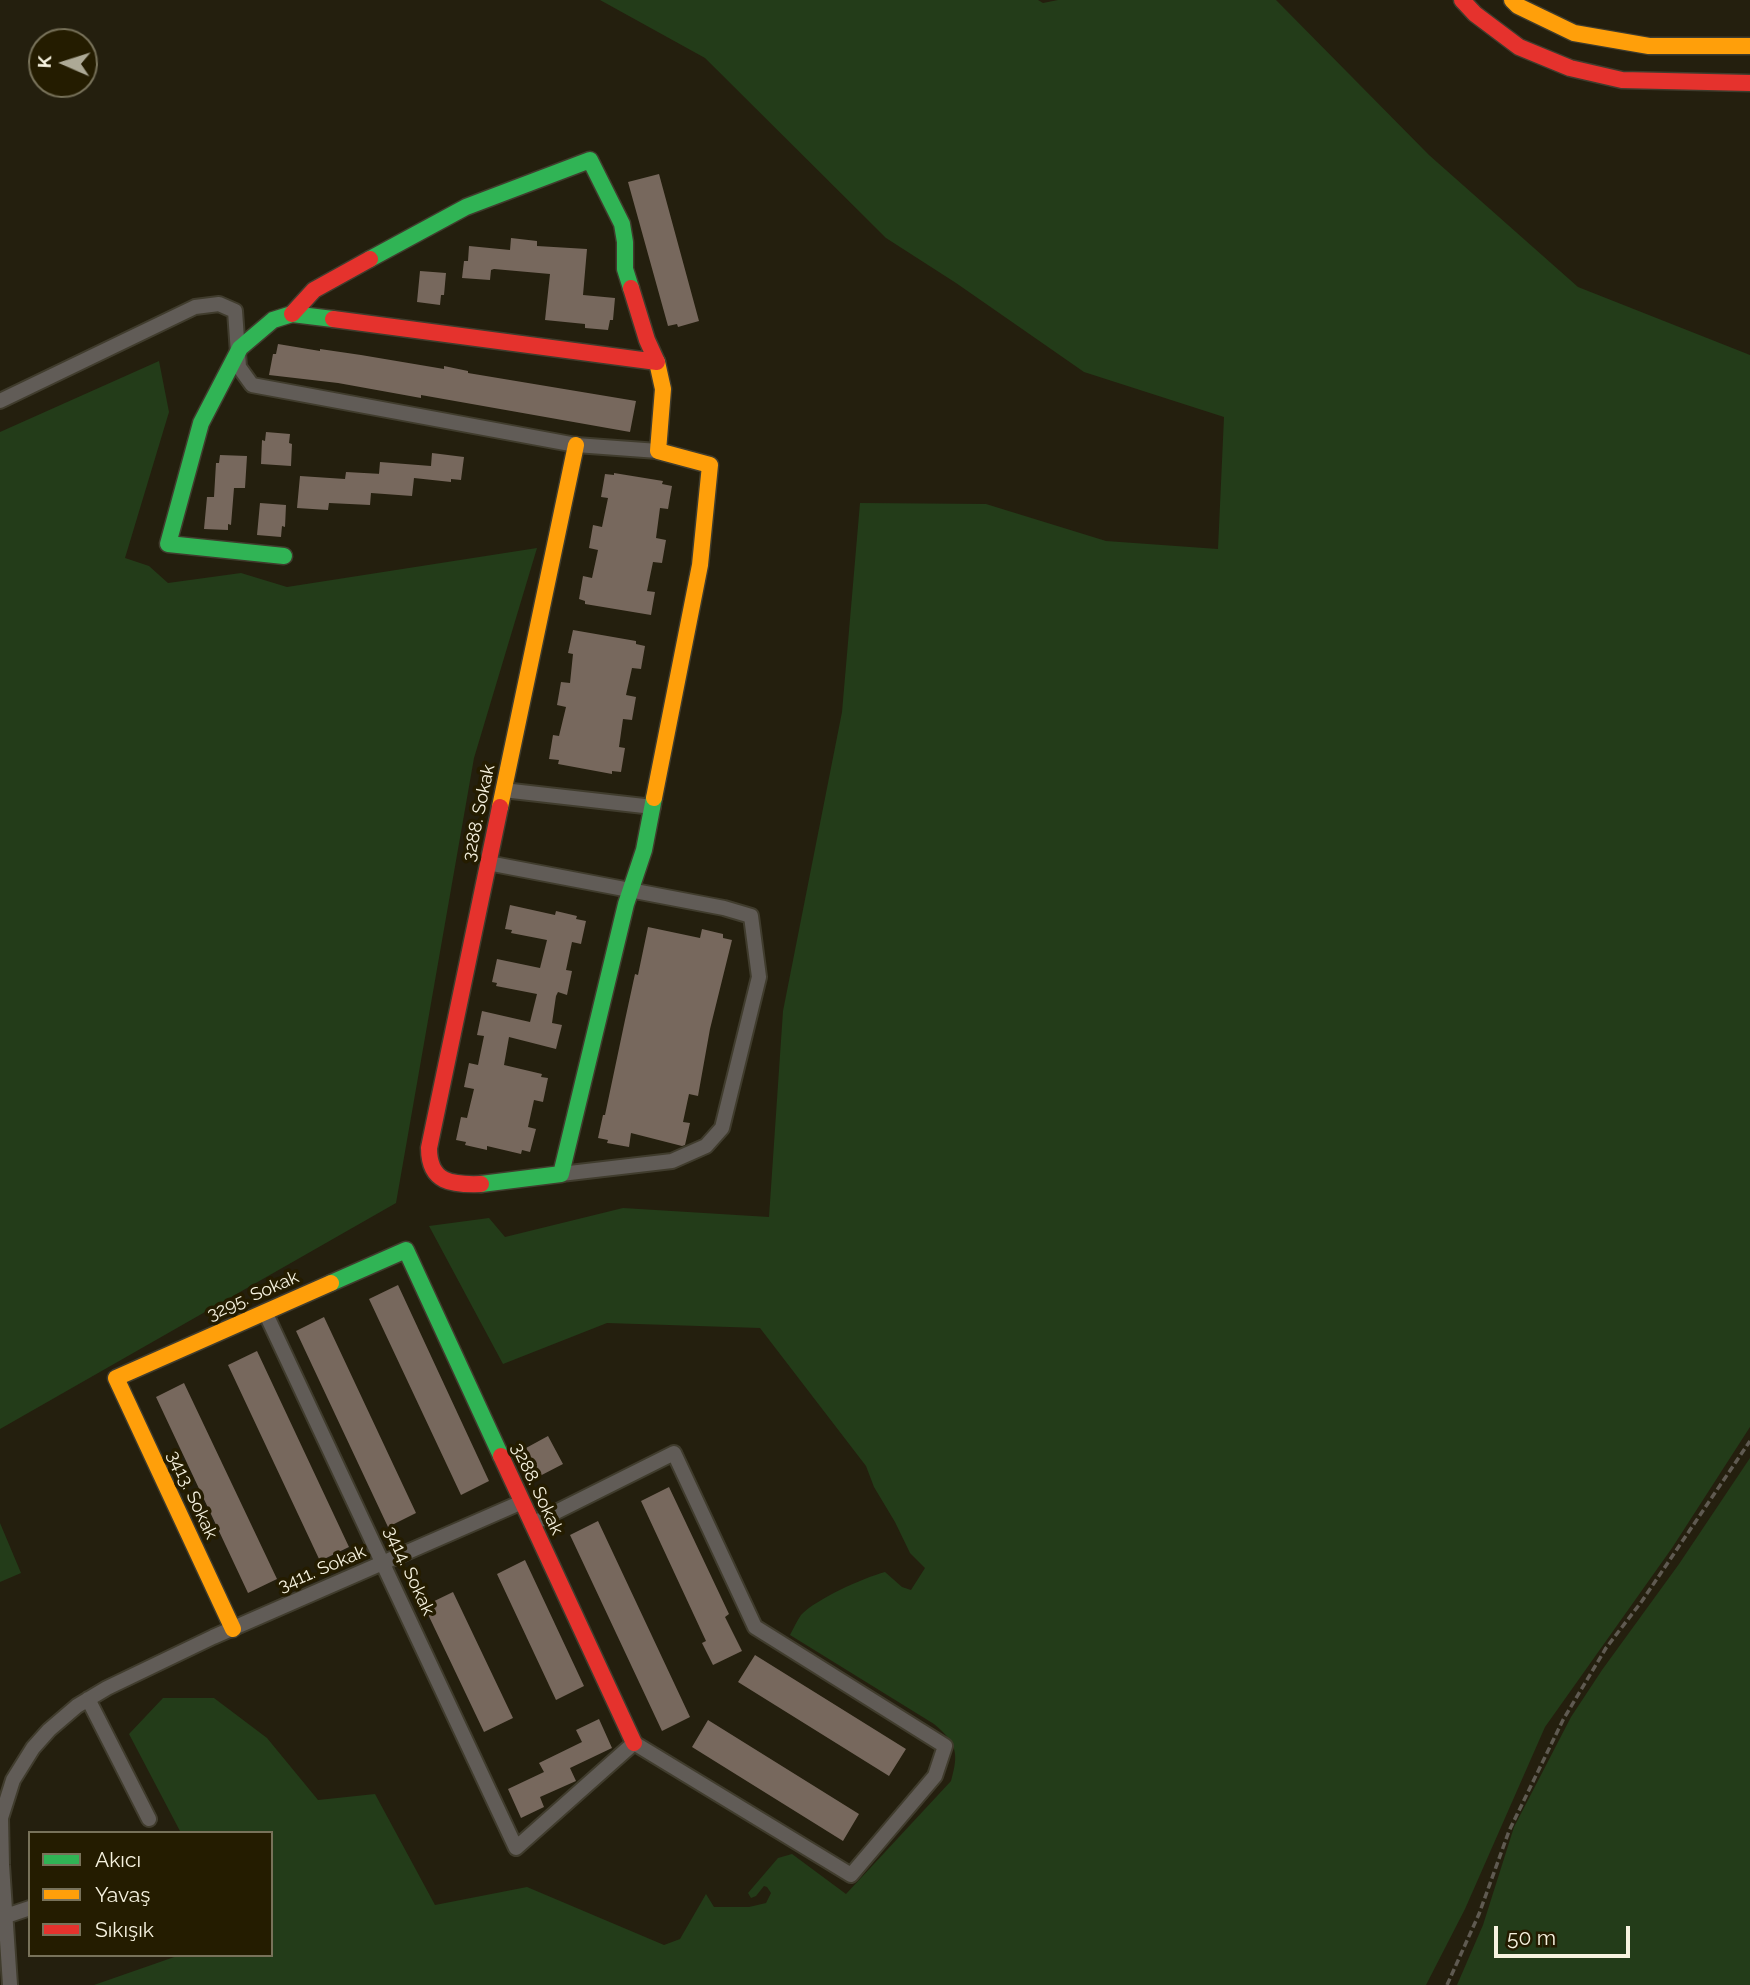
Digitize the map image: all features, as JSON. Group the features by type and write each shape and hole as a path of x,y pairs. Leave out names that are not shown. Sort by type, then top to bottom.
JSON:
{"main road":[{"path":"1462,0 1475,14 1519,47 1570,68 1622,80 1750,83"},
{"path":"1512,0 1518,6 1574,33 1649,46 1750,46"},
{"path":"292,314 314,290 466,207 590,160 622,224 625,269 647,340 657,362 663,389 658,451 710,465 700,565 644,850 630,891 561,1174"},
{"path":"284,556 167,544 201,423 240,348 273,320 292,314 657,362"},
{"name":"3288. Sokak","path":"561,1174 487,1183 446,1182 435,1175 428,1157 576,445"},
{"name":"3288. Sokak","path":"406,1250 634,1743"},
{"name":"3295. Sokak","path":"116,1378 406,1250"},
{"name":"3413. Sokak","path":"116,1378 233,1629"}],"street":[{"path":"0,401 195,307 219,304 235,311 240,348 239,367 252,385 576,445 658,451"},
{"path":"503,790 653,807"},
{"path":"488,863 724,908 751,916 759,976 722,1128 706,1146 672,1161 561,1174"},
{"name":"3414. Sokak","path":"265,1312 516,1847 634,1743"},
{"path":"533,1524 674,1453 755,1627 945,1746 935,1776 851,1875 634,1743"},
{"name":"3411. Sokak","path":"10,1985 1,1818 13,1780 33,1748 49,1730 88,1699 213,1637 522,1502"},
{"path":"88,1699 149,1819"},
{"path":"6,1916 28,1909"}],"path":[{"path":"1447,1985 1479,1914 1508,1831 1563,1720 1606,1648 1642,1601 1750,1441"}],"green space":[{"path":"600,0 1038,0 1043,3 1058,0 1276,0 1429,155 1578,287 1750,355 1750,1427 1672,1548 1545,1727 1465,1909 1426,1985 94,1985 174,1957 273,1957 273,1831 180,1831 129,1734 163,1698 214,1698 267,1738 318,1800 375,1794 435,1905 527,1887 664,1945 680,1939 706,1894 714,1907 749,1907 766,1903 771,1893 767,1887 764,1886 751,1898 748,1893 778,1858 792,1854 846,1894 951,1781 955,1763 954,1749 952,1743 934,1724 790,1635 801,1615 817,1602 840,1590 885,1572 902,1587 911,1590 925,1568 910,1553 874,1487 866,1466 760,1328 607,1323 503,1364 429,1226 489,1218 505,1237 623,1208 769,1217 783,1011 842,712 860,503 986,504 1106,541 1218,549 1224,417 1084,372 886,238 705,58"},
{"path":"159,361 169,412 125,558 149,566 168,583 241,573 287,587 537,548 474,758 396,1203 0,1429 0,432"},
{"path":"1750,1458 1750,1985 1457,1985 1483,1925 1514,1827 1571,1717"},
{"path":"0,1523 21,1573 0,1582"}],"building":[{"path":"659,174 699,321 678,327 677,324 668,326 628,182"},
{"path":"511,238 537,241 537,246 587,249 583,295 615,298 613,320 610,320 608,330 585,328 585,324 545,320 550,274 494,269 491,270 490,280 462,278 464,261 468,261 469,246 510,250"},
{"path":"420,271 446,273 440,305 417,302"},
{"path":"278,344 444,369 444,366 468,373 636,401 630,432 421,395 421,398 338,383 269,375"},
{"path":"266,432 290,434 291,466 261,464 262,440 265,441"},
{"path":"432,453 464,457 461,480 451,479 451,482 414,478 412,496 371,493 370,505 329,503 328,510 297,508 300,476 345,479 346,472 379,474 380,462 431,466"},
{"path":"220,455 247,456 245,488 234,488 231,525 228,524 228,530 204,529 207,497 214,497 216,463 219,463"},
{"path":"605,474 663,481 662,484 672,486 668,509 660,508 656,538 666,540 662,563 653,562 647,591 655,592 651,615 585,604 585,601 579,599 583,576 592,578 598,550 589,548 593,525 602,527 608,498 601,497"},
{"path":"260,503 286,505 285,527 282,526 281,537 257,535"},
{"path":"573,630 636,641 636,644 645,646 641,669 632,668 626,695 636,697 632,720 623,719 619,747 625,748 621,772 612,771 612,774 558,764 559,760 549,759 553,735 559,736 566,707 557,705 561,682 570,683 573,654 568,653"},
{"path":"510,905 555,915 556,911 586,921 581,944 572,942 566,970 572,971 567,995 558,992 556,996 552,1023 562,1025 556,1049 509,1037 504,1065 542,1074 541,1077 548,1078 543,1102 534,1100 528,1127 536,1129 530,1152 522,1150 521,1154 487,1146 487,1150 456,1140 461,1117 467,1118 474,1089 464,1087 469,1063 478,1065 484,1036 477,1035 482,1011 530,1022 537,994 496,986 497,983 492,982 497,959 540,968 547,940 511,933 512,930 505,929"},
{"path":"648,927 700,938 702,929 723,934 723,938 732,940 710,1029 698,1096 689,1094 683,1122 690,1123 685,1145 682,1146 631,1133 629,1147 607,1143 608,1140 598,1138"},
{"path":"398,1285 489,1481 461,1495 369,1299"},
{"path":"324,1317 416,1513 388,1527 296,1331"},
{"path":"257,1351 349,1547 320,1561 228,1365"},
{"path":"184,1383 277,1579 248,1593 156,1397"},
{"path":"548,1436 563,1464 534,1479 527,1466 534,1463 526,1448"},
{"path":"669,1487 729,1614 725,1617 742,1651 713,1665 702,1643 706,1641 641,1501"},
{"path":"598,1521 690,1717 662,1731 570,1535"},
{"path":"525,1560 584,1686 556,1700 497,1574"},
{"path":"453,1592 513,1718 484,1732 424,1606"},
{"path":"755,1655 906,1749 889,1776 738,1682"},
{"path":"599,1719 612,1748 570,1768 576,1781 540,1797 544,1807 521,1818 508,1789 544,1772 539,1763 582,1742 576,1730"},
{"path":"708,1720 859,1814 843,1841 692,1747"}],"traffic: fast":[{"path":"370,259 466,207 590,160 622,224 625,269 631,288"},
{"path":"284,556 168,544 201,423 240,348 273,320 292,314 333,319"},
{"path":"481,1184 561,1174 626,904 644,850 654,798"},
{"path":"331,1283 406,1250 501,1456"}],"traffic: slow":[{"path":"1512,0 1518,6 1574,33 1649,46 1750,46"},
{"path":"654,798 700,565 710,465 658,451 663,389 657,362"},
{"path":"500,807 576,445"},
{"path":"233,1629 116,1378 331,1283"}],"traffic: jam":[{"path":"1462,0 1475,14 1519,47 1570,68 1622,80 1750,83"},
{"path":"292,314 314,290 370,259"},
{"path":"333,319 657,362 647,340 631,288"},
{"path":"481,1184 461,1184 444,1180 433,1169 429,1148 500,807"},
{"path":"501,1456 634,1743"}]}
